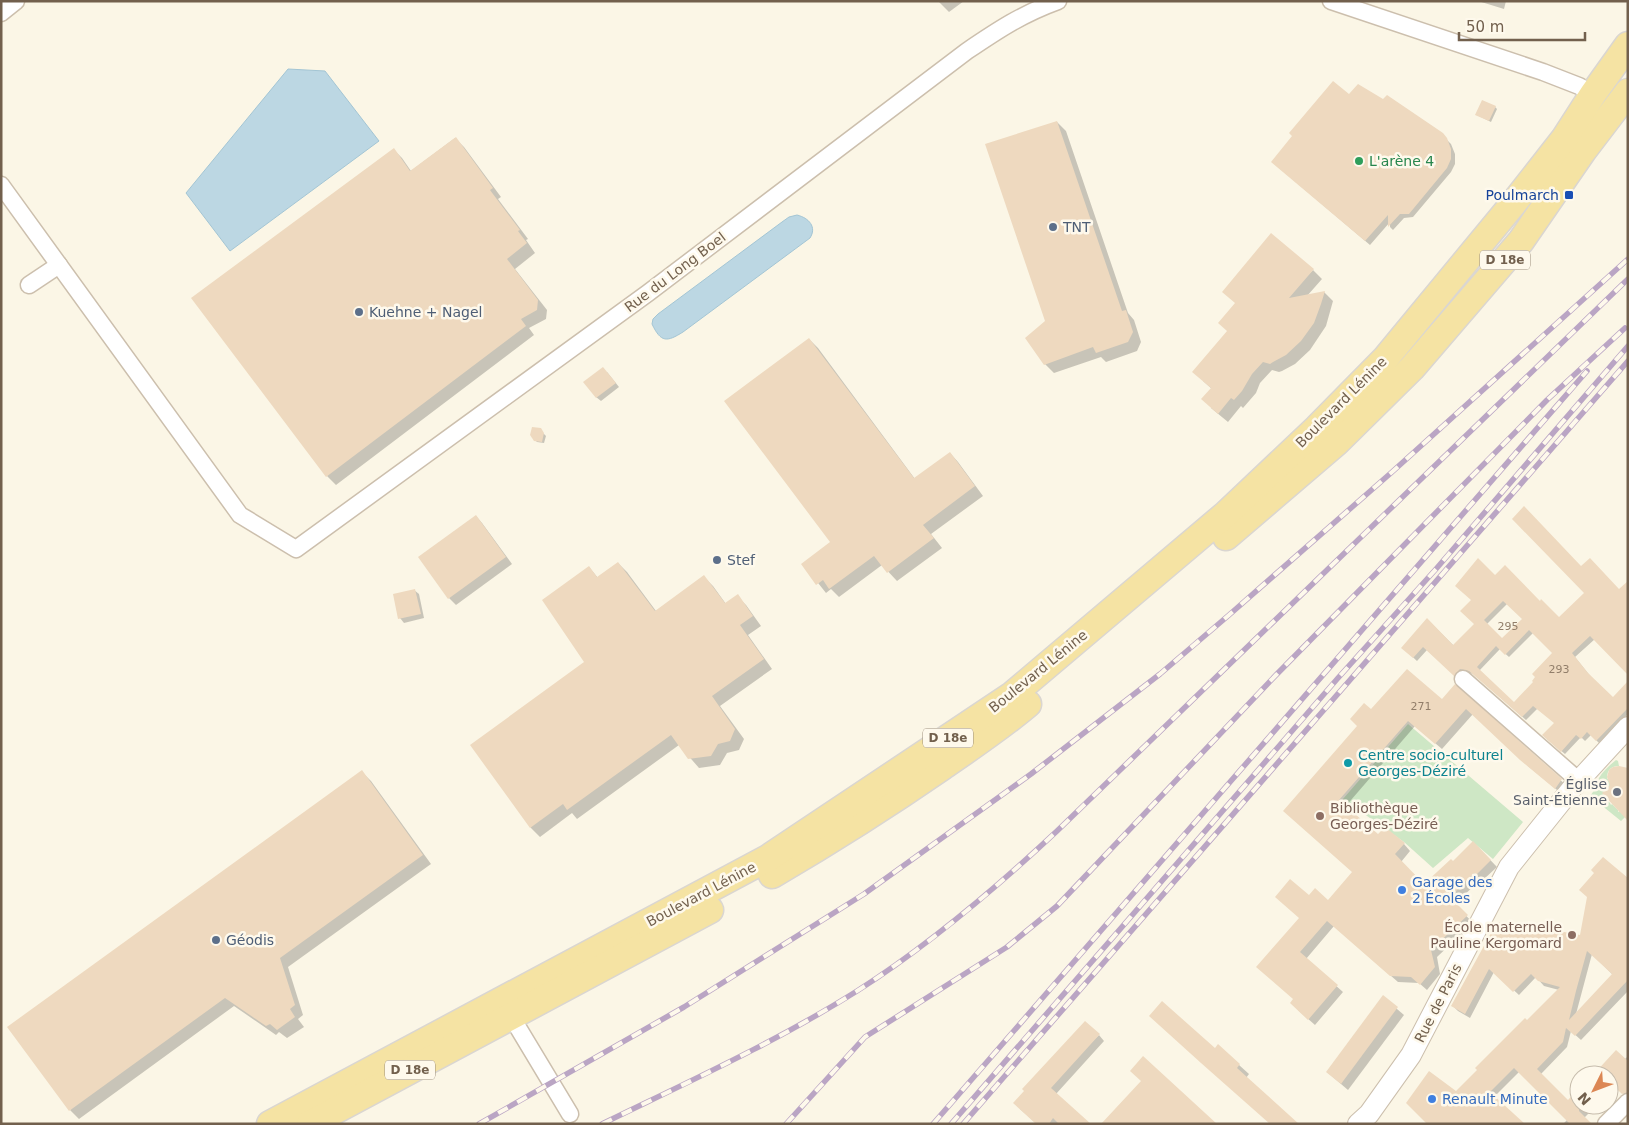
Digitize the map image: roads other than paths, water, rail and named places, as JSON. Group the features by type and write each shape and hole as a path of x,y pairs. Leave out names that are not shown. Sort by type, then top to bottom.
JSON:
{"main road":[{"name":"Boulevard Lénine","path":"270,1124 768,858 1012,695 1226,514 1316,428 1385,358 1513,204 1564,139 1628,45"},
{"name":"D 18e","path":"310,1124 752,887 825,844 909,790 1025,706 1271,498 1379,402 1412,368 1521,241 1583,151 1624,104"}],"street":[{"path":"1,13 16,1"},
{"name":"Rue du Long Boel","path":"59,265 240,515 296,549 648,293 967,51 1008,23 1038,8 1058,1"},
{"path":"1341,3 1543,72 1579,86 1593,94 1624,104"},
{"path":"1,185 59,265 30,285"},
{"path":"1463,679 1579,781"},
{"name":"Rue de Paris","path":"1369,1120 1411,1055 1509,867 1579,781 1624,732"},
{"path":"511,1016 570,1114"},
{"path":"1606,1124 1628,1102"}],"water":[{"path":"288,69 325,71 379,141 230,251 186,193"},
{"path":"797,215 805,218 811,224 813,230 810,238 683,332 669,339 658,335 652,324 653,319 658,314 789,217"}],"railway":[{"path":"479,1124 684,1007 864,894 1031,774 1160,674 1229,615 1392,472 1628,259"},
{"path":"602,1124 731,1061 826,1010 910,955 961,916 1057,831 1628,279"},
{"path":"786,1124 865,1037 1007,947 1057,906 1276,675 1547,400 1625,328"},
{"path":"951,1124 1338,678 1436,569 1628,346"},
{"path":"963,1124 1628,361"},
{"path":"933,1124 1587,371"}],"place":[{"name":"L'arène 4","path":"1359,161"},
{"name":"Poulmarch","path":"1569,195"},
{"name":"TNT","path":"1053,227"},
{"name":"Kuehne + Nagel","path":"359,312"},
{"name":"Stef","path":"717,560"},
{"name":"Centre socio-culturel Georges-Déziré","path":"1348,763"},
{"name":"Église Saint-Étienne","path":"1617,792"},
{"name":"Bibliothèque Georges-Déziré","path":"1320,816"},
{"name":"Garage des 2 Écoles","path":"1402,890"},
{"name":"École maternelle Pauline Kergomard","path":"1572,935"},
{"name":"Géodis","path":"216,940"},
{"name":"Renault Minute","path":"1432,1099"}]}
